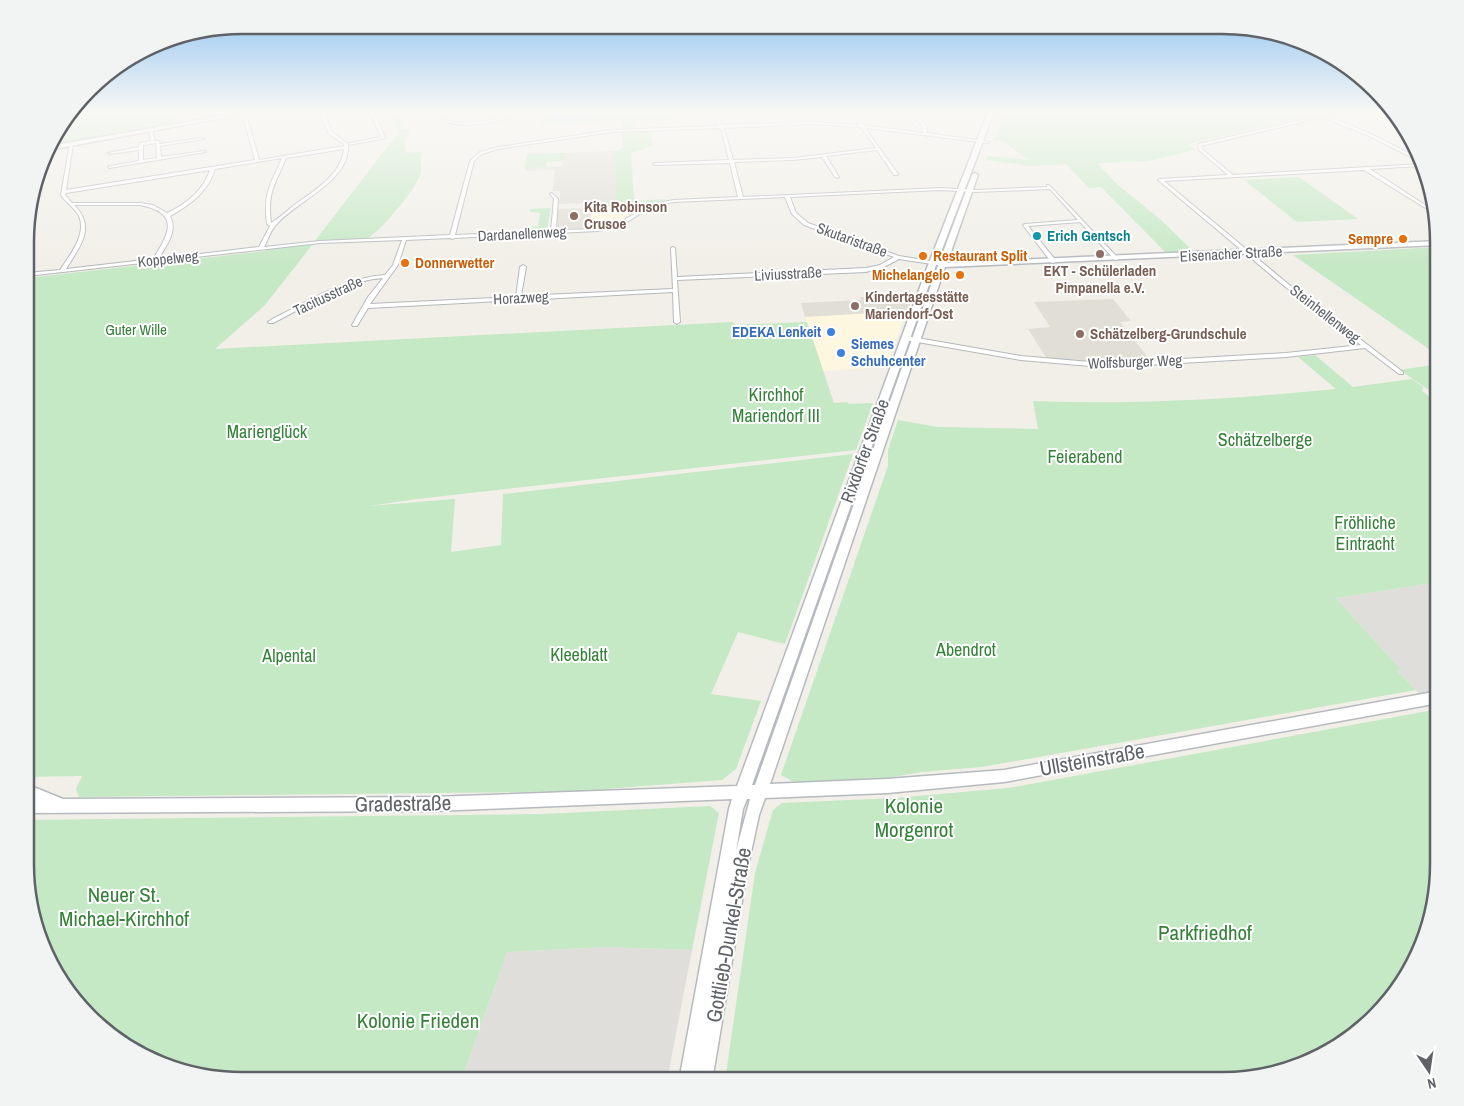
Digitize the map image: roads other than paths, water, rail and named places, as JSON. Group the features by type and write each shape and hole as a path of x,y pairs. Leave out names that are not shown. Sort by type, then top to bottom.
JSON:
{"street":[{"path":"62,271 80,240 83,227 82,217 65,199 63,192 68,164"},
{"path":"110,167 131,164"},
{"path":"63,192 241,164"},
{"path":"273,225 269,224 266,199 270,185 281,164"},
{"path":"261,248 273,225 333,175 342,164"},
{"path":"452,238 471,164"},
{"path":"655,164 670,164"},
{"path":"732,164 741,198"},
{"path":"829,164 837,177"},
{"path":"889,164 896,174"},
{"name":"Rixdorfer Straße","path":"751,792 888,422 943,265 974,164"},
{"path":"1218,164 1232,176 1415,165"},
{"path":"167,214 192,200 201,192 209,181 213,168"},
{"path":"1365,168 1427,209"},
{"name":"Rixdorfer Straße","path":"751,792 876,420 933,263 978,169"},
{"name":"Steinhellenweg","path":"1232,176 1162,179 1161,182 1286,284 1401,373"},
{"path":"91,186 140,178"},
{"name":"Dardanellenweg","path":"308,243 381,238 404,240 452,238 613,227 625,222 648,207 663,202 968,189 1050,187 1081,221"},
{"path":"552,194 556,199 553,232"},
{"name":"Skutaristraße","path":"787,196 794,214 801,222 898,257 933,263"},
{"path":"1418,202 1426,202"},
{"path":"71,204 140,204 151,206 167,214 171,222 169,235 154,261"},
{"path":"1054,262 1025,226 1081,221 1116,260"},
{"path":"355,325 396,262 404,240"},
{"name":"Koppelweg","path":"34,274 308,243"},
{"name":"Eisenacher Straße","path":"933,263 955,266 1116,260 1430,243"},
{"path":"673,248 678,322"},
{"path":"937,253 946,255"},
{"name":"Liviusstraße","path":"675,279 866,270 882,266 898,257"},
{"path":"518,298 523,267"},
{"name":"Tacitusstraße","path":"271,322 356,281 370,277 387,276"},
{"name":"Horazweg","path":"366,306 676,290"},
{"name":"Wolfsburger Weg","path":"906,338 1021,358 1090,364 1129,364 1286,355 1366,346"},
{"path":"876,420 888,422"},
{"name":"Ullsteinstraße","path":"751,792 887,786 1004,776 1430,699"},
{"name":"Gradestraße","path":"34,806 442,804 751,792"},
{"name":"Gottlieb-Dunkel-Straße","path":"690,1072 736,809 751,792"},
{"name":"Gottlieb-Dunkel-Straße","path":"705,1072 739,871 752,815 751,792"},
{"name":"Gradestraße","path":"34,795 64,806"}],"place":[{"name":"Kita Robinson Crusoe","path":"574,216"},
{"name":"Erich Gentsch","path":"1037,236"},
{"name":"Sempre","path":"1403,239"},
{"name":"EKT - Schülerladen Pimpanella e.V.","path":"1100,254"},
{"name":"Restaurant Split","path":"923,256"},
{"name":"Donnerwetter","path":"405,263"},
{"name":"Michelangelo","path":"960,275"},
{"name":"Kindertagesstätte Mariendorf-Ost","path":"855,306"},
{"name":"EDEKA Lenkeit","path":"831,332"},
{"name":"Schätzelberg-Grundschule","path":"1080,334"},
{"name":"Siemes Schuhcenter","path":"841,353"}],"park label":[{"name":"Guter Wille","path":"136,330"},
{"name":"Kirchhof Mariendorf III","path":"776,405"},
{"name":"Marienglück","path":"267,432"},
{"name":"Schätzelberge","path":"1265,440"},
{"name":"Feierabend","path":"1085,457"},
{"name":"Fröhliche Eintracht","path":"1365,533"},
{"name":"Abendrot","path":"966,650"},
{"name":"Kleeblatt","path":"579,655"},
{"name":"Alpental","path":"289,656"},
{"name":"Kolonie Morgenrot","path":"914,818"},
{"name":"Neuer St. Michael-Kirchhof","path":"124,907"},
{"name":"Parkfriedhof","path":"1205,933"},
{"name":"Kolonie Frieden","path":"418,1021"}]}
